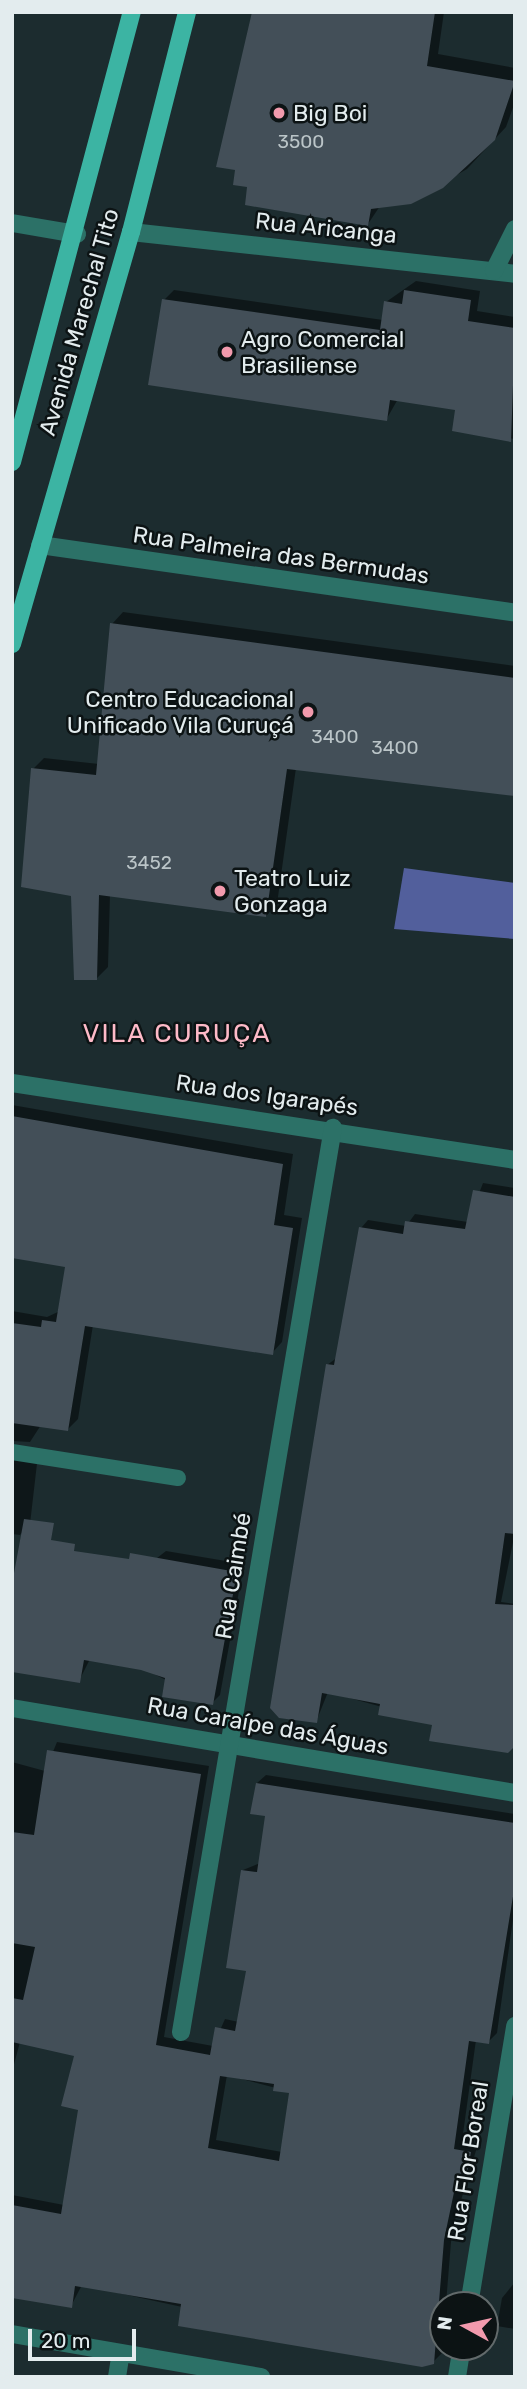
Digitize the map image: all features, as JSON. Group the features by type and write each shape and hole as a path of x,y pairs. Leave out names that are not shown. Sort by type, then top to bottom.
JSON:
{"main road":[{"name":"Avenida Marechal Tito","path":"12,462 77,234 132,12"},
{"name":"Avenida Marechal Tito","path":"12,644 131,232 187,12"}],"street":[{"path":"12,223 77,234"},
{"path":"494,271 515,229"},
{"name":"Rua Aricanga","path":"131,232 515,274"},
{"name":"Rua Palmeira das Bermudas","path":"40,545 515,613"},
{"name":"Rua dos Igarapés","path":"12,1083 333,1128 515,1160"},
{"name":"Rua Caimbé","path":"181,2032 333,1128"},
{"name":"Rua Caraípe das Águas","path":"12,1708 515,1793"},
{"name":"Rua Flor Boreal","path":"471,2291 515,2026"},
{"path":"12,2334 261,2377"},
{"path":"117,2377 121,2353"}],"lane":[{"path":"12,1452 178,1478"}],"water":[{"path":"404,868 515,883 515,939 394,929"}],"building":[{"path":"252,12 435,12 427,66 515,81 495,140 443,188 411,204 371,209 368,226 245,205 247,187 233,185 235,170 216,167"},
{"path":"404,290 471,300 468,321 515,328 511,442 452,431 455,410 390,400 387,421 148,385 162,299 380,330 384,301 402,304"},
{"path":"110,623 515,678 515,796 287,769 266,917 99,895 97,980 74,980 71,896 21,887 31,768 96,775"},
{"path":"12,1116 283,1164 274,1225 293,1228 273,1355 85,1326 68,1431 12,1423 12,1323 41,1327 42,1320 56,1322 65,1267 12,1258"},
{"path":"473,1190 515,1197 515,1534 505,1533 495,1604 515,1605 515,1746 508,1753 429,1741 432,1725 378,1715 380,1704 322,1693 317,1723 279,1718 270,1708 326,1364 334,1365 359,1227 403,1234 405,1221 465,1229"},
{"path":"24,1519 54,1523 51,1540 75,1544 74,1551 129,1559 130,1553 237,1572 213,1705 162,1697 165,1678 141,1670 84,1660 80,1683 12,1672 12,1584"},
{"path":"47,1750 201,1774 156,2045 210,2055 215,2027 235,2031 246,1971 226,1968 241,1870 257,1872 265,1816 250,1814 256,1783 515,1823 515,1884 489,2044 469,2041 454,2149 471,2152 466,2180 457,2178 444,2240 440,2291 429,2291 429,2361 434,2361 434,2364 422,2367 178,2326 181,2304 75,2286 72,2308 12,2298 12,2205 61,2214 78,2110 61,2106 74,2056 12,2042 12,1998 23,2000 35,1947 12,1943 12,1832 34,1835","holes":["220,2076 274,2084 273,2091 289,2093 279,2161 208,2148"]}],"place":[{"name":"Big Boi","path":"279,113"},
{"name":"Agro Comercial Brasiliense","path":"227,352"},
{"name":"Centro Educacional Unificado Vila Curuçá","path":"308,712"},
{"name":"Teatro Luiz Gonzaga","path":"220,891"}],"district":[{"name":"VILA CURUÇA","path":"177,1034"}]}
